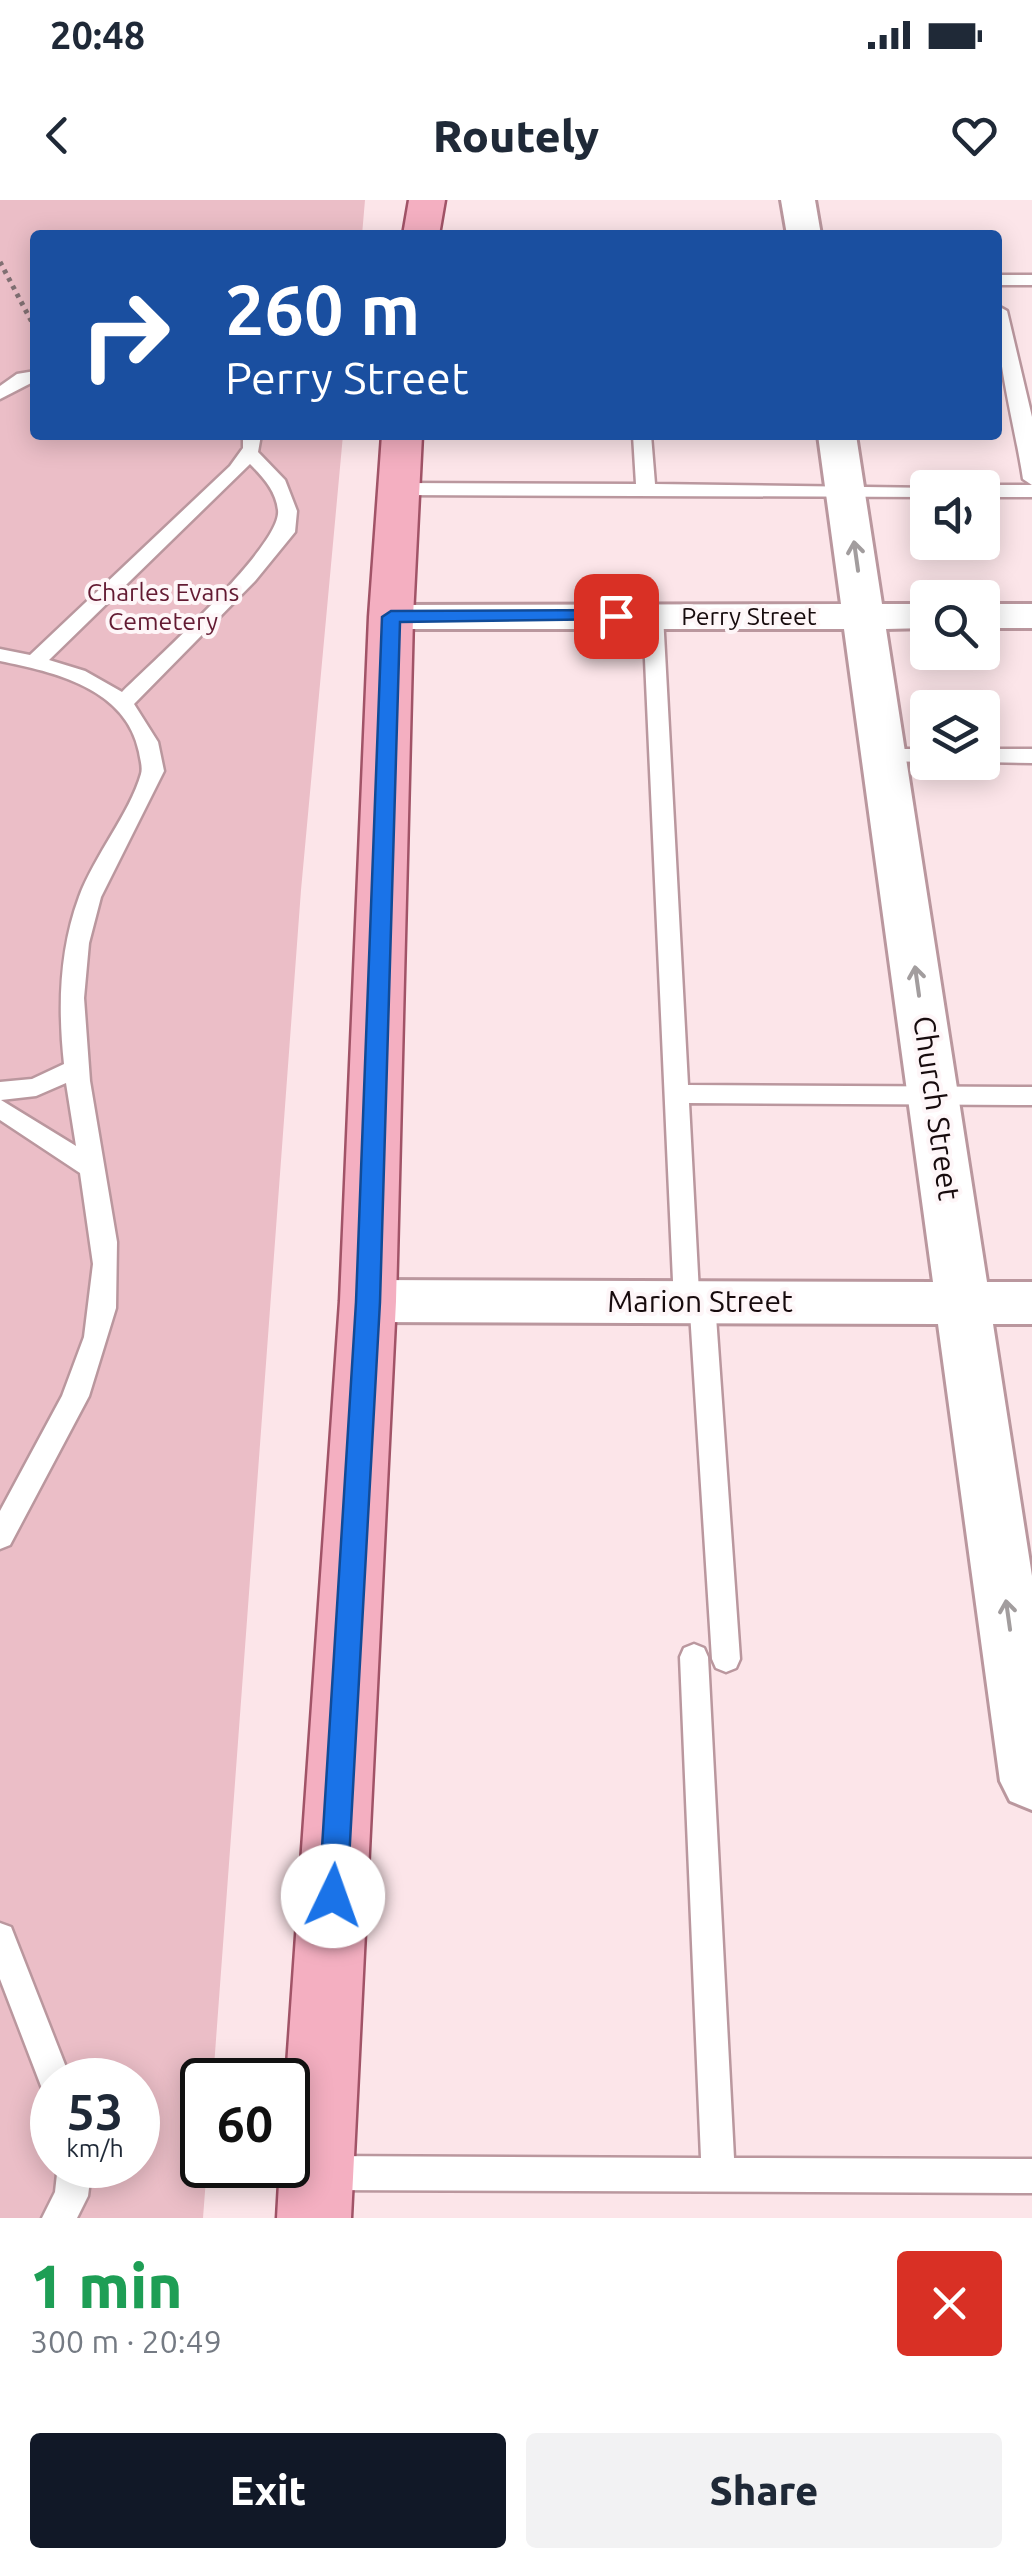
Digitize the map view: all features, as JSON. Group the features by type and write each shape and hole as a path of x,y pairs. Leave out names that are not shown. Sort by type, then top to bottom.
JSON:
{"main road":[{"path":"422,230 427,200"},
{"path":"316,2196 368,1302 391,617 400,462"}],"street":[{"path":"798,200 803,230"},
{"name":"Church Street","path":"838,440 864,616 906,756 934,1096 1032,1780"},
{"name":"Perry Street","path":"391,617 910,616"},
{"path":"1000,616 1032,616"},
{"name":"Marion Street","path":"368,1302 1032,1303"}],"lane":[{"path":"1002,280 1032,280"},
{"path":"1002,328 1022,410 1032,478"},
{"path":"0,394 30,377"},
{"path":"642,440 646,490"},
{"path":"34,662 172,533 250,444 276,480 288,511 285,532 248,577 123,703"},
{"path":"400,462 646,490 910,491"},
{"path":"1000,491 1032,491"},
{"path":"653,615 678,1094 695,1302 710,1658 718,2174"},
{"path":"0,655 82,678 123,703 139,717 153,771 83,916 72,992 76,1069 106,1243 103,1314 78,1384 0,1537"},
{"path":"1000,756 1032,756"},
{"path":"0,1092 36,1087 76,1069"},
{"path":"678,1094 1032,1096"},
{"path":"0,1108 91,1168"},
{"path":"0,1938 47,2058"},
{"path":"316,2196 718,2174 1032,2176"},
{"path":"60,2218 73,2188"}],"path":[{"path":"0,262 30,319"}],"green space":[{"name":"Charles Evans Cemetery","path":"0,200 365,200 362,230 30,230 30,440 343,440 301,890 215,2058 180,2058 180,2188 205,2188 203,2218 0,2218"}],"route":[{"path":"333,1896 368,1302 391,617 616,616"}]}
